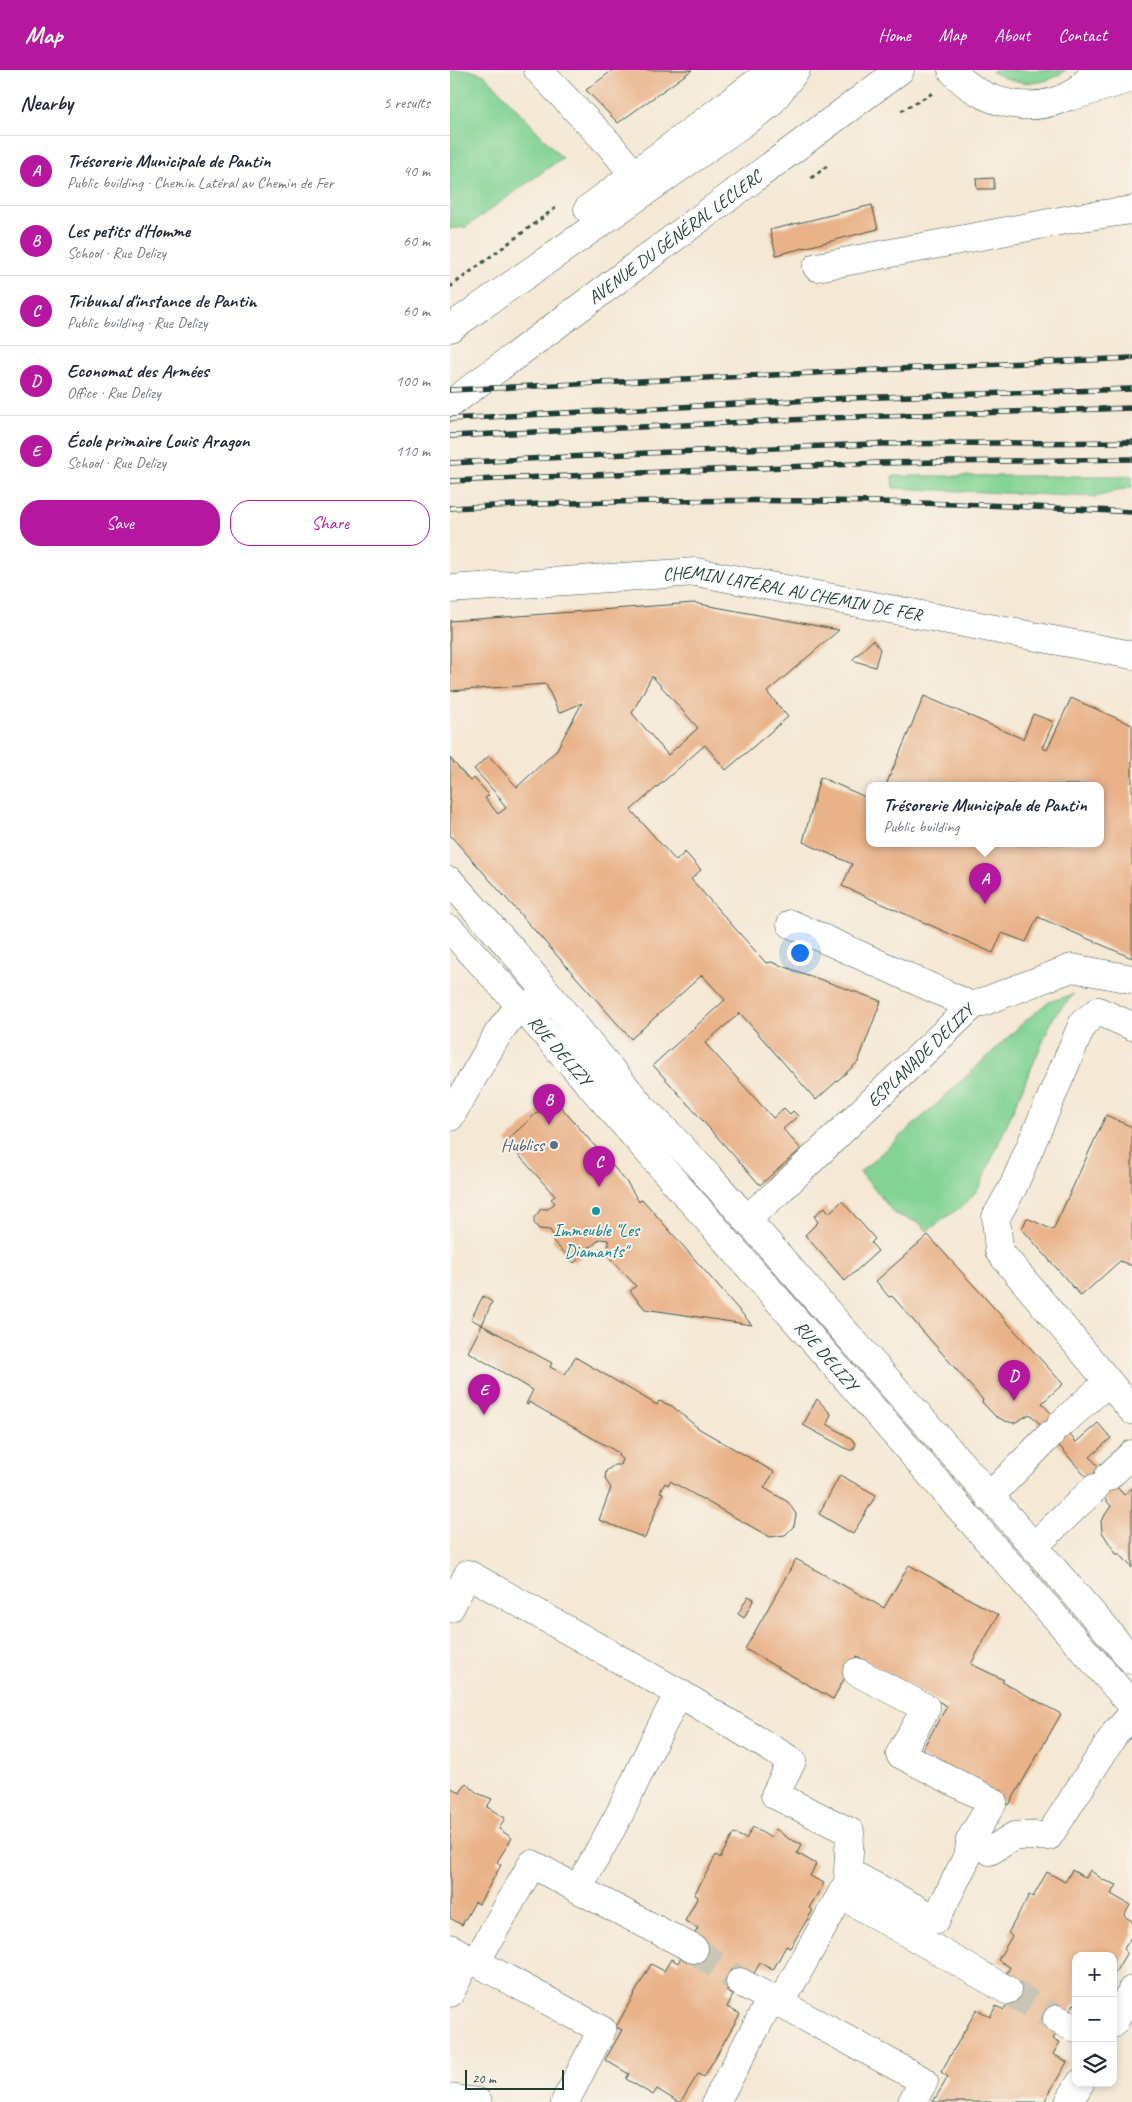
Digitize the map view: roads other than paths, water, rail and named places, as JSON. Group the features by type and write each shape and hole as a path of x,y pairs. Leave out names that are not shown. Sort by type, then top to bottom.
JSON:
{"main road":[{"path":"538,70 609,144 634,175"},
{"path":"452,315 773,70"},
{"path":"452,315 769,105 796,70"},
{"name":"AVENUE DU GÉNÉRAL LECLERC","path":"450,404 900,70"},
{"path":"952,70 978,92 1009,104 1040,106 1132,78"},
{"path":"1064,98 1076,91 1096,70"},
{"path":"817,267 1076,218 1132,210"},
{"name":"CHEMIN LATÉRAL AU CHEMIN DE FER","path":"450,589 696,572 1132,654"},
{"name":"RUE DELIZY","path":"450,881 513,951 641,1106 746,1219 1132,1660"},
{"path":"791,924 972,1006"},
{"name":"RUE DELIZY","path":"450,929 520,1005 1132,1705"},
{"name":"ESPLANADE DELIZY","path":"746,1219 778,1192 972,1006 1072,968 1132,979"},
{"path":"450,1117 499,1032 520,1005"},
{"name":"RUE DELIZY","path":"520,1005 537,1005 623,1104 641,1106"},
{"path":"1132,1026 1098,1011 1083,1023 1013,1187 996,1217 999,1251 1132,1410"},
{"path":"989,1496 1055,1430 1108,1382"},
{"path":"1034,1546 1132,1454"},
{"path":"450,1608 468,1574 679,1693 792,1761 775,1795 850,1832 846,1884 716,2102"},
{"path":"846,1884 936,1919 969,1853 970,1840 993,1802 900,1754 926,1708 857,1672"},
{"path":"578,1889 620,1814 654,1739 679,1693"},
{"path":"990,1852 1014,1836 1049,1836 1116,1732 1132,1715"},
{"path":"450,1993 465,1956 532,1864 694,1949"},
{"path":"846,1884 1007,1990"},
{"path":"465,1956 602,2030 565,2102"},
{"path":"740,1982 924,2082 912,2102"},
{"path":"1117,2017 1132,1990"},
{"path":"1069,2102 1078,2087"},
{"path":"450,2098 478,2102"}],"tunnel":[{"path":"694,1949 740,1982"},
{"path":"1007,1990 1057,2019"}],"railway":[{"path":"450,390 1132,358"},
{"path":"450,419 849,398 1132,389"},
{"path":"450,436 854,417 1132,408"},
{"path":"450,463 873,444 1132,442"},
{"path":"450,481 879,463 1132,459"},
{"path":"450,508 620,502 791,501 962,504 1132,512"}],"place":[{"name":"Trésorerie Municipale de Pantin","path":"985,904"},
{"name":"Les petits d'Homme","path":"549,1125"},
{"name":"Hubliss","path":"554,1145"},
{"name":"Tribunal d'instance de Pantin","path":"599,1187"},
{"name":"Immeuble \"Les Diamants\"","path":"596,1211"},
{"name":"Economat des Armées","path":"1014,1401"},
{"name":"École primaire Louis Aragon","path":"484,1415"}]}
